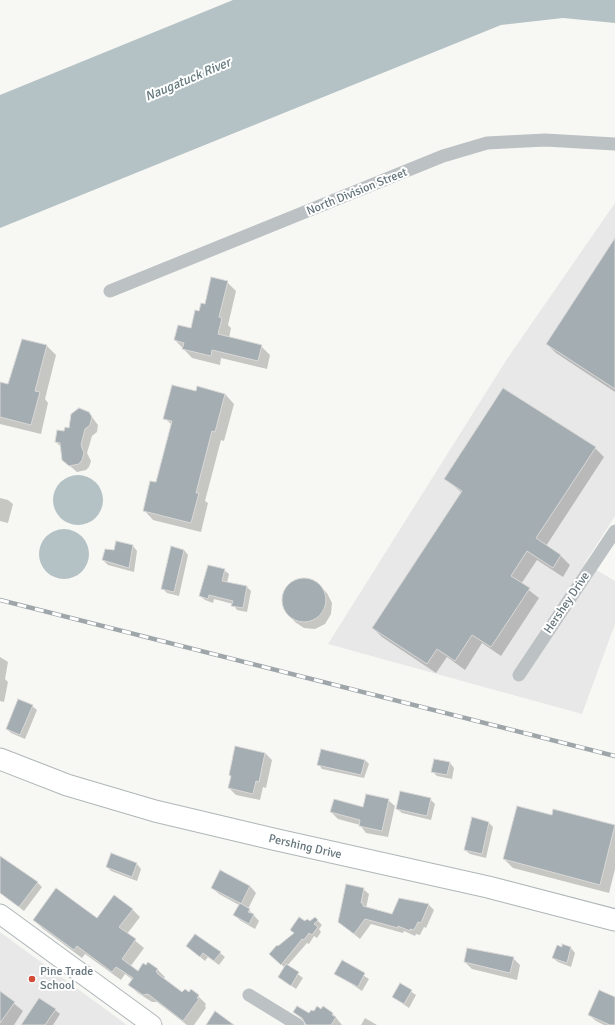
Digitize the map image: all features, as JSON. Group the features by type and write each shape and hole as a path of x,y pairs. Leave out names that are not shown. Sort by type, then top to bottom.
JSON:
{"main road":[{"name":"Pershing Drive","path":"0,759 67,785 148,809 273,840 488,887 615,920"},
{"path":"0,914 152,1025"}],"street":[{"name":"North Division Street","path":"110,291 443,156 480,145 487,143 545,140 615,144"},
{"name":"Hershey Drive","path":"519,675 615,531"},
{"path":"249,995 298,1025"}],"shaded area":[{"path":"615,203 615,516 585,563 615,581 615,624 582,714 328,644 507,359"},
{"name":"Pine Trade School","path":"0,932 127,1025 0,1025"}],"water":[{"name":"Naugatuck River","path":"233,0 615,0 615,23 563,18 501,25 0,228 0,95"},
{"path":"78,475 87,477 98,486 103,500 101,509 92,520 78,525 69,523 58,514 53,500 55,491 64,480"},
{"path":"64,529 73,531 84,540 89,554 87,563 78,574 64,579 55,577 44,568 39,554 41,545 50,534"}],"building":[{"path":"615,238 615,389 546,344"},
{"path":"211,277 228,281 219,317 222,318 218,334 262,345 258,361 212,350 211,356 182,349 184,343 174,340 178,325 191,328 195,310 199,311 201,303 205,304"},
{"path":"22,339 47,345 35,391 40,392 31,425 0,417 0,382 8,384"},
{"path":"172,385 196,391 197,386 225,394 215,432 212,431 196,493 199,493 191,523 143,511 150,481 156,482 172,421 163,419"},
{"path":"503,388 596,447 536,538 561,555 553,568 527,551 511,576 530,588 491,647 472,635 455,661 437,649 427,664 372,628 462,491 444,479"},
{"path":"79,408 89,412 92,417 90,425 85,429 81,445 84,453 82,460 79,464 69,466 62,460 60,443 55,442 57,430 64,431 65,427 69,428 71,414"},
{"path":"116,541 133,545 129,568 102,560 105,549 114,550"},
{"path":"171,546 184,550 174,592 161,589"},
{"path":"208,565 225,569 222,581 247,586 243,608 231,606 233,601 209,595 208,599 199,596"},
{"path":"304,578 316,582 322,588 326,600 322,612 316,618 304,622 292,618 286,612 282,600 286,588 292,582"},
{"path":"18,699 33,705 20,735 6,729"},
{"path":"235,746 265,753 259,782 256,781 253,794 228,788"},
{"path":"321,749 365,760 361,775 317,765"},
{"path":"434,759 450,762 447,775 431,772"},
{"path":"400,791 431,798 427,816 396,809"},
{"path":"366,794 389,799 382,831 359,826 360,820 330,812 334,799 363,807"},
{"path":"517,806 552,815 553,809 615,825 600,885 503,859"},
{"path":"472,817 489,822 482,854 464,850"},
{"path":"111,853 137,863 132,877 106,867"},
{"path":"0,856 38,882 19,907 0,893"},
{"path":"220,870 250,886 241,904 250,909 248,912 254,914 249,924 233,915 240,903 211,888"},
{"path":"346,884 364,888 361,903 363,903 363,906 392,914 399,898 429,904 421,923 418,922 414,930 410,929 410,931 398,926 398,928 365,919 354,934 338,922"},
{"path":"56,888 97,918 114,895 133,909 119,927 136,939 122,959 138,971 143,963 146,965 148,962 158,969 156,971 158,974 182,992 185,989 189,992 191,989 199,995 197,998 199,999 183,1021 148,994 143,995 128,985 133,978 116,967 112,972 77,946 74,950 33,920"},
{"path":"299,917 305,921 307,919 310,921 315,917 318,920 314,924 318,927 312,935 309,933 304,940 302,939 281,965 269,954 277,945 278,946 294,933 290,930"},
{"path":"195,934 221,952 214,961 203,953 200,957 186,946"},
{"path":"562,944 571,947 567,963 552,958 557,945 562,947"},
{"path":"467,948 514,957 510,973 464,962"},
{"path":"342,960 365,973 358,987 334,974"},
{"path":"286,964 299,972 291,986 278,977"},
{"path":"400,983 412,990 404,1004 392,997"},
{"path":"599,990 615,997 615,1025 610,1025 588,1015"},
{"path":"0,991 15,1002 0,1023"},
{"path":"39,998 56,1009 45,1025 21,1025"},
{"path":"297,1006 309,1013 311,1010 314,1011 317,1006 321,1009 323,1006 336,1017 331,1025 306,1025 302,1018 293,1012"},
{"path":"215,1011 234,1025 206,1025"}],"railway":[{"path":"0,600 615,756"}],"place":[{"name":"Pine Trade School","path":"32,979"}]}
